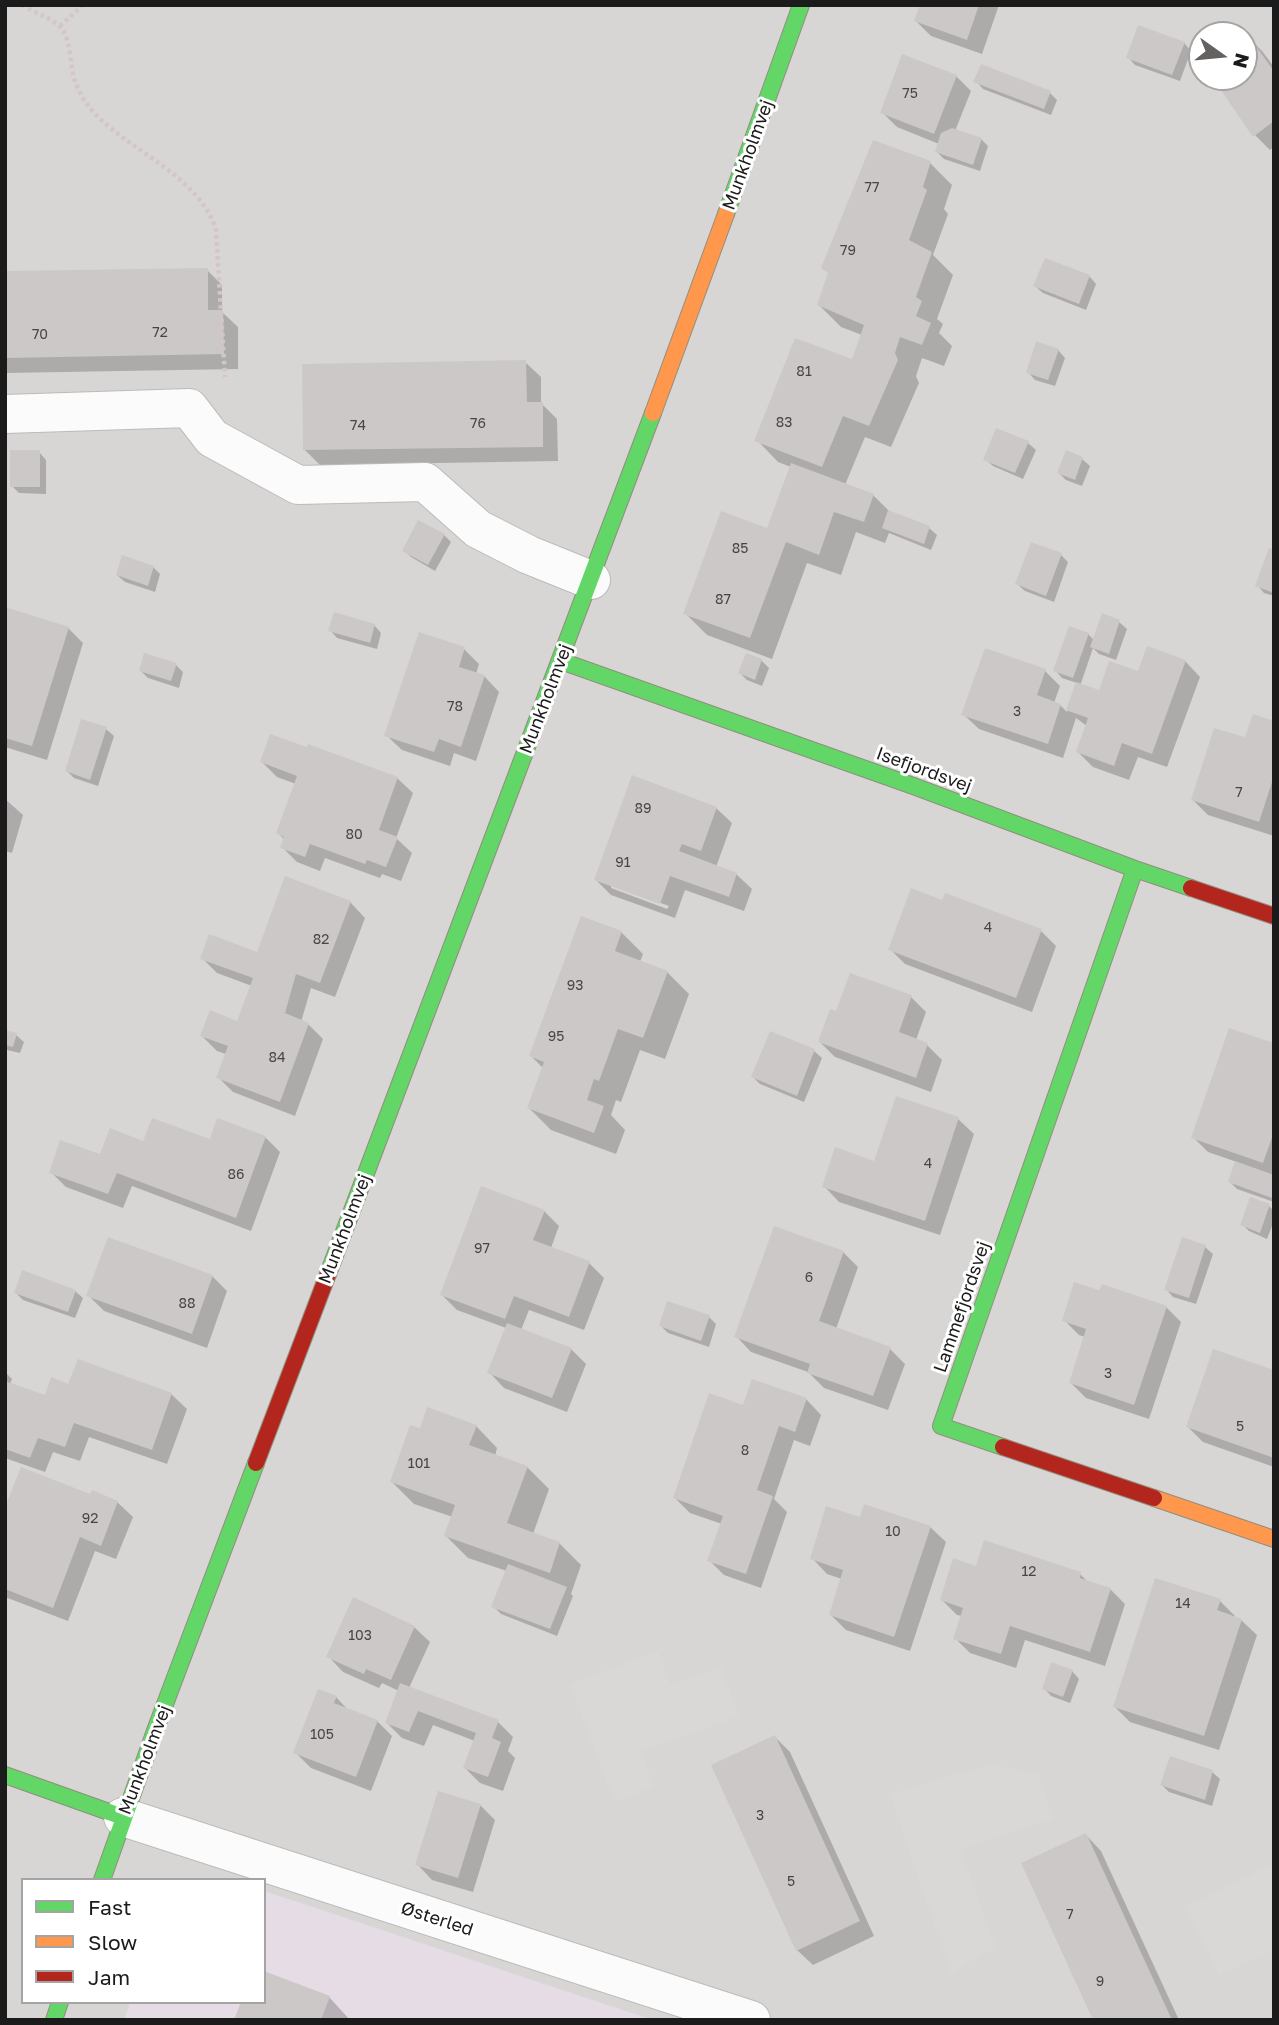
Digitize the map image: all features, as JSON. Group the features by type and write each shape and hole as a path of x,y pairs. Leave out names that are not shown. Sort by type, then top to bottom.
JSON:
{"street":[{"name":"Munkholmvej","path":"103,1878 256,1463 561,660 730,205 801,5"},
{"path":"5,414 189,408 212,438 298,485 425,482 478,528 528,555 591,579"},
{"name":"Isefjordsvej","path":"561,660 916,786 1135,869 1274,916"},
{"name":"Lammefjordsvej","path":"1135,869 941,1426 1274,1539"},
{"path":"5,1775 123,1818"},
{"name":"Østerled","path":"123,1818 751,2020"}],"path":[{"path":"22,5 60,26 66,37 71,66 82,98 100,119 197,196 213,221 216,230 227,409 212,438"},
{"path":"60,26 83,5"}],"shaded area":[{"path":"5,5 1274,5 1274,2020 5,2020"},
{"path":"658,1651 670,1685 721,1667 739,1716 642,1751 654,1787 614,1802 570,1684"},
{"path":"991,1764 1039,1775 1053,1818 960,1849 996,1947 951,1973 890,1794"},
{"path":"1274,1864 1274,1950 1219,1976 1186,1906"},
{"path":"266,1892 653,2020 124,2020 129,2004 266,2004"}],"building":[{"path":"920,5 979,5 967,40 914,21"},
{"path":"1138,25 1185,42 1172,75 1126,58"},
{"path":"1258,49 1274,71 1274,121 1253,137 1222,91 1258,91"},
{"path":"902,54 957,75 934,134 880,113"},
{"path":"981,64 1051,91 1044,109 973,82"},
{"path":"952,128 982,138 973,165 935,152 941,133"},
{"path":"873,140 931,161 923,187 927,190 909,240 932,252 916,297 922,301 916,316 931,323 922,345 900,337 895,353 898,360 869,426 843,416 822,467 754,441 795,338 852,359 864,325 817,305 828,273 821,268"},
{"path":"1045,258 1090,275 1079,304 1033,286"},
{"path":"208,268 208,310 223,310 224,354 5,358 5,271"},
{"path":"1036,341 1059,349 1048,380 1026,373"},
{"path":"526,360 527,402 543,402 543,447 303,450 302,364"},
{"path":"996,428 1029,441 1015,473 983,460"},
{"path":"10,450 40,450 40,487 10,487"},
{"path":"1066,450 1083,457 1075,480 1057,473"},
{"path":"791,463 874,494 864,522 834,512 819,555 786,542 750,638 683,614 721,511 767,528"},
{"path":"888,510 930,526 924,544 882,528"},
{"path":"418,520 445,534 428,565 402,551"},
{"path":"1031,542 1062,553 1046,596 1015,584"},
{"path":"1269,548 1274,550 1274,593 1255,586"},
{"path":"122,555 154,566 148,586 116,575"},
{"path":"5,607 69,627 32,746 5,738"},
{"path":"334,612 375,624 370,643 328,631"},
{"path":"1102,613 1120,620 1109,654 1090,647"},
{"path":"1069,626 1089,633 1073,678 1053,671"},
{"path":"419,632 465,647 459,667 485,675 461,747 439,739 434,752 384,736"},
{"path":"1147,646 1186,660 1152,754 1122,743 1114,766 1076,752 1088,718 1066,710 1076,682 1099,690 1109,661 1138,671"},
{"path":"985,648 1046,669 1037,695 1061,704 1048,744 961,715"},
{"path":"144,653 177,663 171,681 139,671"},
{"path":"746,653 762,659 755,680 738,673"},
{"path":"1253,714 1274,721 1274,776 1259,822 1191,800 1214,728 1245,737"},
{"path":"81,719 107,727 90,780 65,771"},
{"path":"270,734 307,747 308,744 398,777 379,830 398,837 386,867 367,860 365,864 310,844 305,857 280,848 284,837 276,833 297,776 260,762"},
{"path":"632,775 717,807 701,851 682,844 679,851 737,873 729,897 670,876 660,904 594,880"},
{"path":"285,876 351,901 320,983 296,974 285,1013 309,1023 280,1102 216,1078 228,1046 200,1036 210,1010 237,1021 253,978 200,959 209,934 257,952"},
{"path":"911,888 942,900 945,893 1042,929 1016,998 888,950"},
{"path":"581,916 622,931 615,951 668,971 643,1038 618,1029 599,1081 594,1079 587,1100 604,1106 594,1133 527,1108 544,1062 529,1056"},
{"path":"850,973 912,995 899,1032 928,1043 916,1078 818,1042 830,1009 836,1011"},
{"path":"1229,1028 1274,1043 1274,1132 1263,1163 1191,1138"},
{"path":"5,1030 17,1033 13,1047 5,1045"},
{"path":"770,1031 815,1049 797,1096 751,1077"},
{"path":"896,1096 959,1117 925,1221 822,1187 835,1147 874,1161"},
{"path":"152,1118 210,1139 217,1118 266,1136 236,1218 117,1173 108,1194 49,1173 60,1140 100,1154 110,1128 143,1141"},
{"path":"1235,1161 1274,1175 1272,1198 1228,1182"},
{"path":"481,1186 545,1210 533,1240 590,1261 569,1317 514,1296 505,1319 440,1295"},
{"path":"1250,1197 1270,1204 1260,1233 1240,1225"},
{"path":"774,1226 844,1251 819,1321 891,1347 873,1396 807,1373 810,1364 734,1337"},
{"path":"108,1237 213,1275 192,1334 86,1296"},
{"path":"1182,1237 1206,1245 1189,1298 1164,1290"},
{"path":"22,1270 76,1290 68,1312 14,1293"},
{"path":"1074,1282 1099,1290 1102,1284 1167,1306 1134,1405 1069,1383 1086,1329 1062,1321"},
{"path":"667,1301 710,1315 701,1341 659,1326"},
{"path":"507,1323 572,1348 552,1398 487,1373"},
{"path":"1213,1349 1274,1370 1274,1458 1186,1427"},
{"path":"78,1359 172,1393 152,1450 74,1423 65,1447 38,1438 30,1458 5,1449 5,1381 45,1395 51,1377 68,1384"},
{"path":"752,1379 807,1398 795,1432 779,1426 757,1490 773,1496 746,1574 707,1561 723,1516 673,1498 709,1393 743,1405"},
{"path":"427,1407 477,1425 469,1445 528,1466 507,1523 560,1542 550,1573 444,1536 455,1505 390,1482 410,1425 420,1428"},
{"path":"21,1467 90,1494 92,1490 118,1501 101,1546 80,1537 53,1608 5,1589 5,1507"},
{"path":"864,1504 931,1526 894,1637 829,1615 843,1570 810,1559 826,1506 860,1517"},
{"path":"984,1540 1081,1572 1080,1578 1111,1588 1090,1652 1010,1626 1001,1654 953,1639 963,1608 940,1600 953,1558 976,1566"},
{"path":"508,1564 567,1587 550,1629 491,1607"},
{"path":"1155,1578 1221,1599 1217,1610 1242,1619 1204,1736 1113,1707"},
{"path":"353,1597 415,1626 391,1680 366,1669 364,1674 326,1657"},
{"path":"1051,1662 1073,1670 1063,1697 1042,1689"},
{"path":"400,1683 499,1720 492,1738 501,1742 488,1777 463,1768 476,1733 418,1711 409,1732 385,1723"},
{"path":"318,1689 337,1696 334,1703 378,1720 356,1777 293,1753"},
{"path":"775,1735 860,1921 796,1951 711,1765"},
{"path":"1170,1756 1213,1770 1205,1800 1160,1785"},
{"path":"438,1791 481,1804 458,1878 415,1865"},
{"path":"1086,1833 1172,2020 1093,2020 1021,1863"},
{"path":"266,1972 330,1996 321,2020 234,2020 240,2004 266,2004"}],"traffic: fast":[{"path":"726,214 801,5"},
{"path":"328,1274 653,413"},
{"path":"561,661 1191,888"},
{"path":"1003,1447 941,1426 1135,869"},
{"path":"103,1878 256,1463"},
{"path":"5,1775 123,1817"},
{"path":"54,2020 59,2004"}],"traffic: slow":[{"path":"653,413 726,214"},
{"path":"1154,1498 1274,1539"}],"traffic: jam":[{"path":"1191,888 1274,916"},
{"path":"256,1463 328,1274"},
{"path":"1003,1447 1154,1498"}]}
